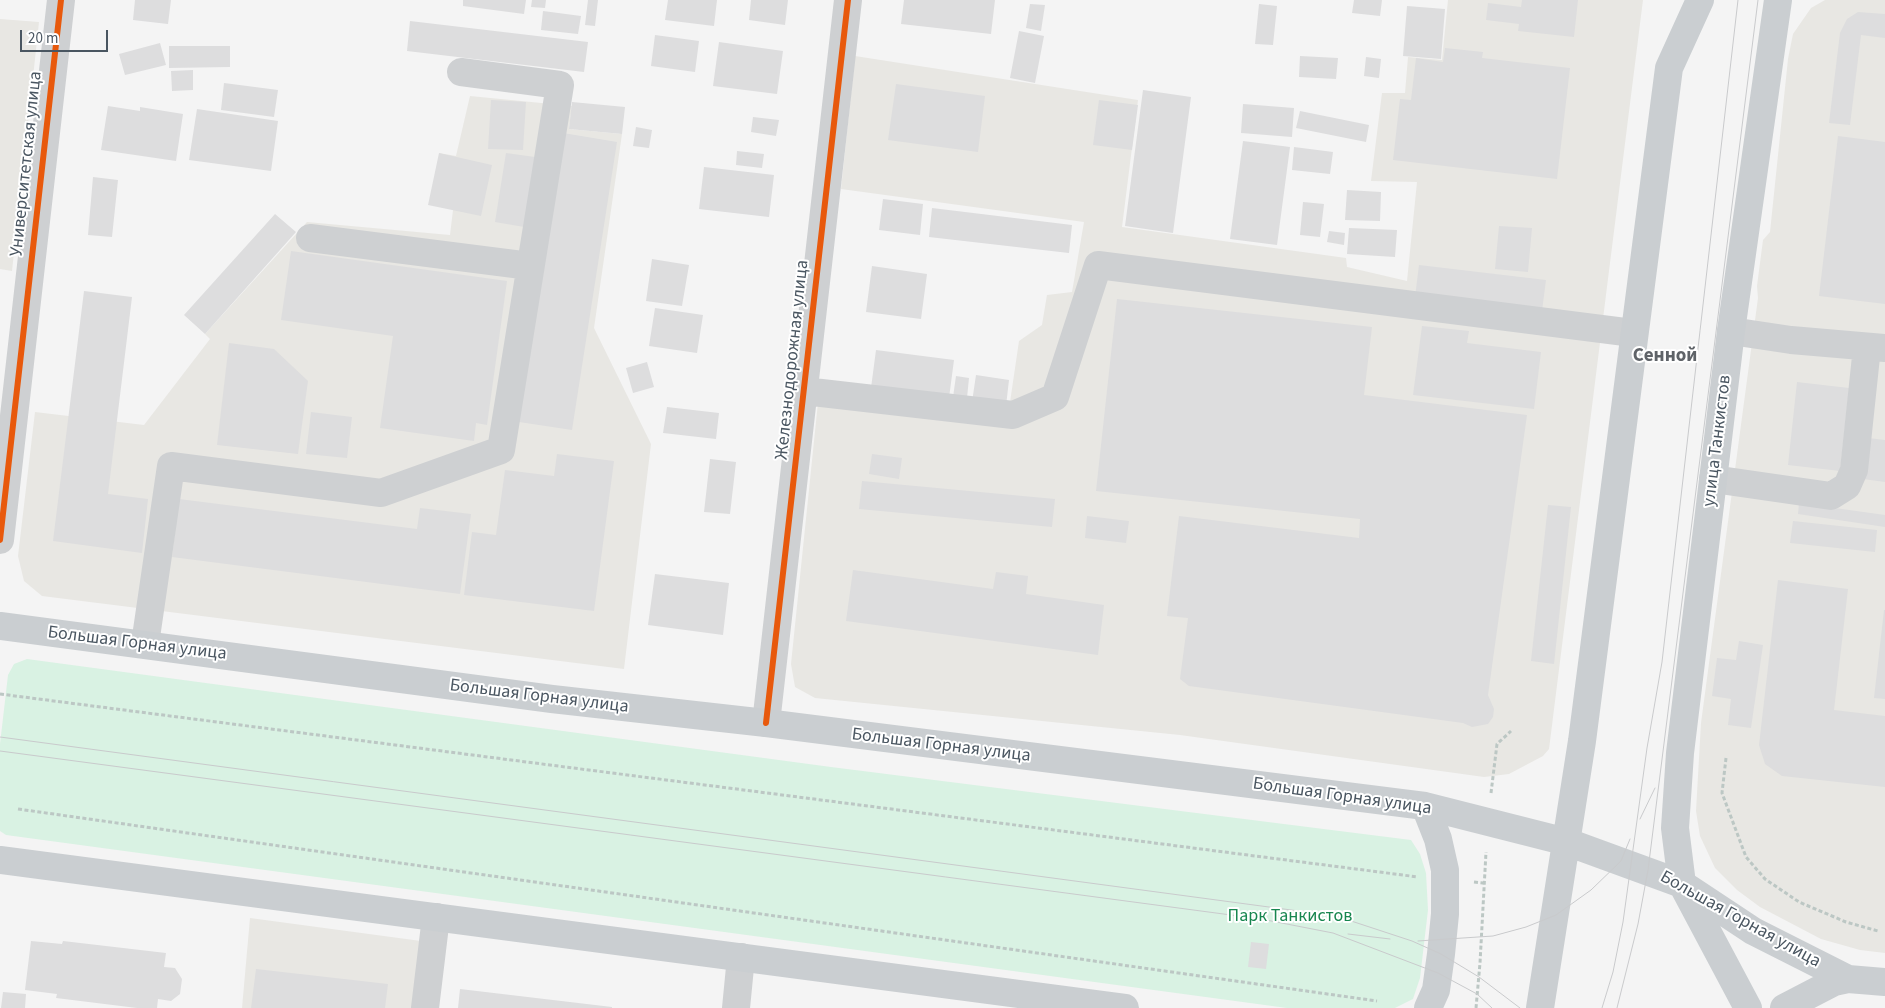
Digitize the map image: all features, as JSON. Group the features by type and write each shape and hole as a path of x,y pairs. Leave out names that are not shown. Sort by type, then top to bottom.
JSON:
{"main road":[{"path":"1540,1008 1567,842 1669,68 1700,0"},
{"name":"улица Танкистов","path":"1682,884 1675,828 1680,753 1731,331 1778,0"},
{"name":"Большая Горная улица","path":"0,626 146,644 552,700 766,724 1426,806 1567,842 1682,884 1753,931 1848,979"},
{"path":"1426,806 1438,838 1444,880 1445,914 1436,990 1428,1008"},
{"path":"0,860 1125,1008"},
{"path":"1682,884 1748,1008"},
{"name":"Большая Горная улица","path":"1784,1008 1834,982 1848,979 1885,982"}],"street":[{"name":"Университетская улица","path":"0,540 61,0"},
{"name":"Железнодорожная улица","path":"766,724 848,0"},
{"path":"146,644 171,466 380,493 501,450 560,85 461,72"},
{"path":"310,238 530,266"},
{"path":"804,391 1013,415 1055,397 1098,265 1633,333"},
{"path":"1713,479 1831,496 1846,486 1854,470 1876,347 1792,340 1731,331"},
{"path":"425,1008 436,917"},
{"path":"736,1008 741,957"}],"path":[{"path":"0,694 1444,880 1483,883"},
{"path":"1476,1008 1483,883 1497,744 1511,731"},
{"path":"1726,758 1722,793 1746,857 1765,879 1800,902 1846,922 1878,931"},
{"path":"18,809 1377,1001"}],"shaded area":[{"path":"1448,0 1643,0 1549,749 1543,756 1509,774 1484,777 1180,735 815,698 795,687 791,664 820,383 1009,409 1019,341 1042,325 1047,295 1072,292 1084,222 841,189 855,56 1138,100 1122,227 1346,258 1347,267 1407,281 1417,182 1371,181 1382,93 1405,93 1408,57 1442,60"},
{"path":"1825,0 1885,0 1885,953 1860,950 1821,939 1760,907 1737,890 1715,868 1700,836 1696,811 1701,723 1758,298 1757,286 1763,240 1770,232 1788,59 1793,34 1811,8"},
{"path":"0,19 39,22 12,271 0,269"},
{"path":"470,96 572,106 569,129 622,134 594,328 651,444 624,669 42,596 24,581 18,556 35,412 144,425 210,339 205,334 307,222 450,235 453,210 439,153 456,156"},
{"path":"250,918 421,941 414,1008 242,1008"}],"green space":[{"name":"Парк Танкистов","path":"27,659 831,767 1411,840 1420,854 1426,873 1428,910 1420,978 1413,999 1395,1008 1287,1008 6,835 0,831 0,744 8,675 14,664"}],"building":[{"path":"135,0 171,0 168,24 133,20"},
{"path":"463,0 526,0 524,14 463,6"},
{"path":"532,0 546,0 545,8 531,7"},
{"path":"588,0 598,0 595,26 585,25"},
{"path":"668,0 717,0 714,26 665,20"},
{"path":"751,0 788,0 785,25 749,20"},
{"path":"904,0 995,0 991,34 901,24"},
{"path":"1354,0 1382,0 1380,16 1352,13"},
{"path":"1522,0 1578,0 1574,37 1518,31 1519,24 1486,20 1488,3 1521,7"},
{"path":"1030,4 1045,5 1041,31 1026,28"},
{"path":"1259,4 1277,6 1273,45 1255,44"},
{"path":"1407,6 1445,9 1441,59 1403,56"},
{"path":"543,11 581,16 578,34 541,30"},
{"path":"1858,12 1885,14 1885,38 1861,35 1850,125 1829,123 1840,33 1847,19"},
{"path":"410,21 588,42 584,72 407,51"},
{"path":"1019,31 1044,36 1035,83 1010,78"},
{"path":"655,35 699,41 695,72 651,66"},
{"path":"719,42 783,51 777,94 713,86"},
{"path":"160,43 166,65 125,75 119,54"},
{"path":"169,46 230,46 230,67 169,68"},
{"path":"1445,48 1483,52 1482,58 1570,68 1557,179 1393,160 1400,99 1411,100 1416,58 1443,62"},
{"path":"1300,56 1338,58 1336,79 1299,77"},
{"path":"1366,57 1381,59 1379,78 1364,76"},
{"path":"193,70 193,90 172,91 171,71"},
{"path":"224,83 278,90 274,117 221,110"},
{"path":"896,84 985,96 978,152 888,140"},
{"path":"1143,90 1191,97 1173,233 1125,226"},
{"path":"491,100 526,102 523,150 488,149"},
{"path":"1099,100 1138,105 1132,150 1093,145"},
{"path":"572,102 625,107 622,134 569,129"},
{"path":"1243,104 1294,108 1292,137 1241,133"},
{"path":"108,106 140,111 140,107 183,114 176,161 101,150"},
{"path":"197,109 278,121 271,171 189,160"},
{"path":"1300,111 1369,125 1366,142 1296,128"},
{"path":"753,117 779,120 776,136 751,132"},
{"path":"636,127 652,130 649,148 633,146"},
{"path":"563,133 617,142 572,430 519,422"},
{"path":"1838,136 1885,142 1885,304 1819,296"},
{"path":"1243,141 1290,147 1277,245 1230,239"},
{"path":"1294,147 1333,152 1330,174 1292,170"},
{"path":"737,151 764,154 762,168 736,165"},
{"path":"439,153 492,165 481,216 428,205"},
{"path":"506,153 535,157 524,227 495,222"},
{"path":"704,167 774,175 769,217 699,209"},
{"path":"93,177 118,180 112,237 88,235"},
{"path":"1347,190 1381,192 1380,221 1345,220"},
{"path":"883,199 923,204 920,235 879,230"},
{"path":"1303,202 1324,204 1320,237 1300,235"},
{"path":"932,208 1072,225 1069,253 929,237"},
{"path":"275,214 296,232 205,334 184,315"},
{"path":"1499,226 1532,228 1528,272 1495,269"},
{"path":"1349,228 1397,230 1395,257 1347,254"},
{"path":"1329,231 1345,233 1344,245 1327,242"},
{"path":"291,251 507,281 487,425 476,423 474,441 380,428 393,336 281,320"},
{"path":"652,259 689,265 682,306 646,301"},
{"path":"1419,265 1546,280 1542,311 1415,297"},
{"path":"872,266 927,274 921,319 866,312"},
{"path":"84,291 132,297 108,494 148,499 142,553 53,541"},
{"path":"1117,299 1372,327 1364,395 1527,415 1488,695 1494,709 1493,717 1488,724 1472,727 1463,723 1189,686 1180,679 1188,618 1167,616 1179,516 1359,538 1360,519 1096,491"},
{"path":"655,308 703,315 697,353 649,346"},
{"path":"1422,326 1469,331 1467,343 1541,352 1534,409 1413,395"},
{"path":"229,343 274,349 308,381 298,454 217,445"},
{"path":"876,350 954,360 949,398 871,388"},
{"path":"647,362 654,387 633,393 626,368"},
{"path":"976,375 1009,380 1006,406 972,402"},
{"path":"956,376 969,378 967,398 953,397"},
{"path":"1797,382 1849,388 1840,471 1788,465"},
{"path":"667,407 719,413 716,439 663,433"},
{"path":"311,412 352,417 347,458 306,454"},
{"path":"1868,438 1885,440 1885,482 1863,479"},
{"path":"557,454 614,461 594,611 464,595 472,532 496,535 505,470 554,476"},
{"path":"872,454 902,458 899,479 869,474"},
{"path":"710,459 736,462 730,514 704,512"},
{"path":"862,481 1055,499 1052,527 859,509"},
{"path":"179,499 417,529 420,508 471,514 460,594 172,557"},
{"path":"1799,503 1885,515 1885,527 1798,514"},
{"path":"1548,505 1571,507 1554,664 1531,661"},
{"path":"1087,516 1129,521 1126,543 1085,538"},
{"path":"1793,521 1877,530 1875,552 1790,543"},
{"path":"853,570 993,589 996,572 1028,576 1026,594 1104,605 1098,655 846,621"},
{"path":"655,574 729,583 723,635 648,625"},
{"path":"1778,580 1848,589 1834,710 1885,716 1885,787 1782,776 1765,764 1759,745"},
{"path":"1885,610 1885,699 1874,698"},
{"path":"1739,641 1763,645 1751,728 1728,725 1731,699 1712,696 1717,658 1736,660"},
{"path":"31,941 62,944 63,941 166,953 164,967 175,968 182,979 180,994 171,1001 158,999 157,1008 137,1008 56,998 57,994 25,990"},
{"path":"1251,942 1269,944 1266,969 1248,967"},
{"path":"256,969 388,984 385,1008 251,1008"},
{"path":"460,989 612,1007 612,1008 458,1008"},
{"path":"3,992 26,994 25,1008 1,1008"}],"tram line":[{"path":"1602,1008 1613,972 1623,922 1647,748 1662,662 1738,0"},
{"path":"1617,1008 1638,924 1648,870 1758,0"},
{"path":"0,737 1336,916 1412,941 1441,954 1479,977 1520,1008"},
{"path":"0,751 1261,919 1333,933 1438,973 1477,994 1492,1008"},
{"path":"1640,819 1655,788"},
{"path":"1418,941 1493,936 1526,927 1556,915 1591,890 1621,861 1630,839"},
{"path":"1348,934 1390,939"}],"cycle path":[{"path":"0,540 61,0"},
{"path":"766,723 848,0"}],"district":[{"name":"Сенной","path":"1665,357"}]}
